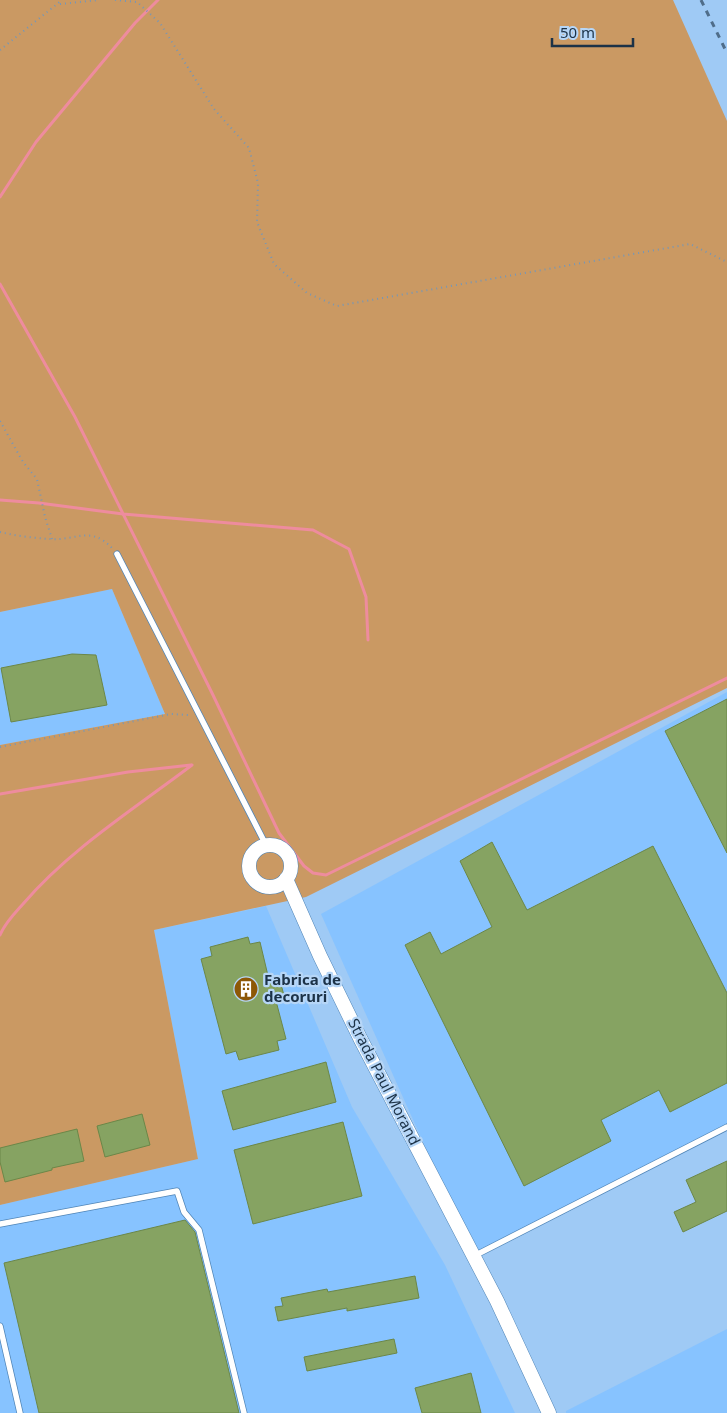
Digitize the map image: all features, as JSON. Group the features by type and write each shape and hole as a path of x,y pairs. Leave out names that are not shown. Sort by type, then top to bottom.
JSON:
{"street":[{"path":"266,845 278,846 288,855 291,867 286,879 283,883 273,886 259,884 254,879 249,866 250,858 254,852 266,845"},
{"name":"Strada Paul Morand","path":"286,879 360,1038 497,1301 549,1413"},
{"name":"Strada Paul Morand","path":"273,886 297,906"}],"lane":[{"path":"117,554 266,845"},
{"path":"474,1256 727,1127"},
{"path":"0,1224 177,1191 184,1212 199,1230 244,1413"},
{"path":"0,1326 20,1413"}],"path":[{"path":"0,50 62,0"},
{"path":"58,4 100,0"},
{"path":"115,0 137,2 160,23 214,109 250,148 258,183 257,222 274,264 307,293 337,306 690,244 727,262"},
{"path":"0,421 23,462 37,479 52,540"},
{"path":"0,532 52,540 84,534 103,540 117,554"},
{"path":"0,746 171,714 199,714"}],"shaded area":[{"path":"0,0 673,0 727,121 727,688 306,897 154,930 198,1159 0,1205 0,745 165,714 112,589 0,612"},
{"path":"112,589 165,714 0,745 0,612"},
{"path":"727,692 727,1127 474,1256 321,914"},
{"path":"266,906 352,1107 445,1265 515,1413 0,1413 0,1205 198,1159 154,930"},
{"path":"727,1329 727,1413 566,1413 566,1411"}],"building":[{"path":"72,654 96,655 107,705 11,722 1,668"},
{"path":"727,699 727,853 665,731"},
{"path":"492,842 527,910 653,846 727,993 727,1083 670,1112 659,1090 601,1120 611,1141 524,1186 405,945 430,932 441,954 492,927 460,861"},
{"name":"Fabrica de decoruri","path":"248,937 250,944 260,942 269,980 279,977 285,999 276,1001 286,1039 277,1041 279,1050 239,1060 236,1051 226,1054 201,959 212,956 210,947"},
{"path":"326,1062 336,1102 233,1130 222,1091"},
{"path":"142,1114 150,1145 105,1157 97,1126"},
{"path":"343,1122 362,1196 253,1224 234,1150"},
{"path":"77,1129 84,1161 5,1182 0,1162 0,1148"},
{"path":"727,1161 727,1211 683,1232 674,1212 696,1202 686,1180"},
{"path":"185,1220 195,1232 239,1413 39,1413 4,1263"},
{"path":"415,1276 419,1298 347,1311 347,1308 278,1321 275,1307 283,1306 281,1298 327,1289 328,1292"},
{"path":"394,1339 397,1353 307,1371 304,1357"},
{"path":"471,1373 481,1413 422,1413 415,1388"}],"waterway":[{"path":"0,197 36,142 135,23 158,0"},
{"path":"0,284 75,417 279,833 304,866 313,873 326,875 727,678"},
{"path":"0,500 123,514 313,530 349,549 366,597 368,640"},
{"path":"0,794 128,772 191,765"},
{"path":"0,935 4,926 13,915 61,865 103,830 192,765"}],"railway":[{"path":"701,0 727,53"}],"place":[{"name":"Fabrica de decoruri","path":"246,989"}]}
